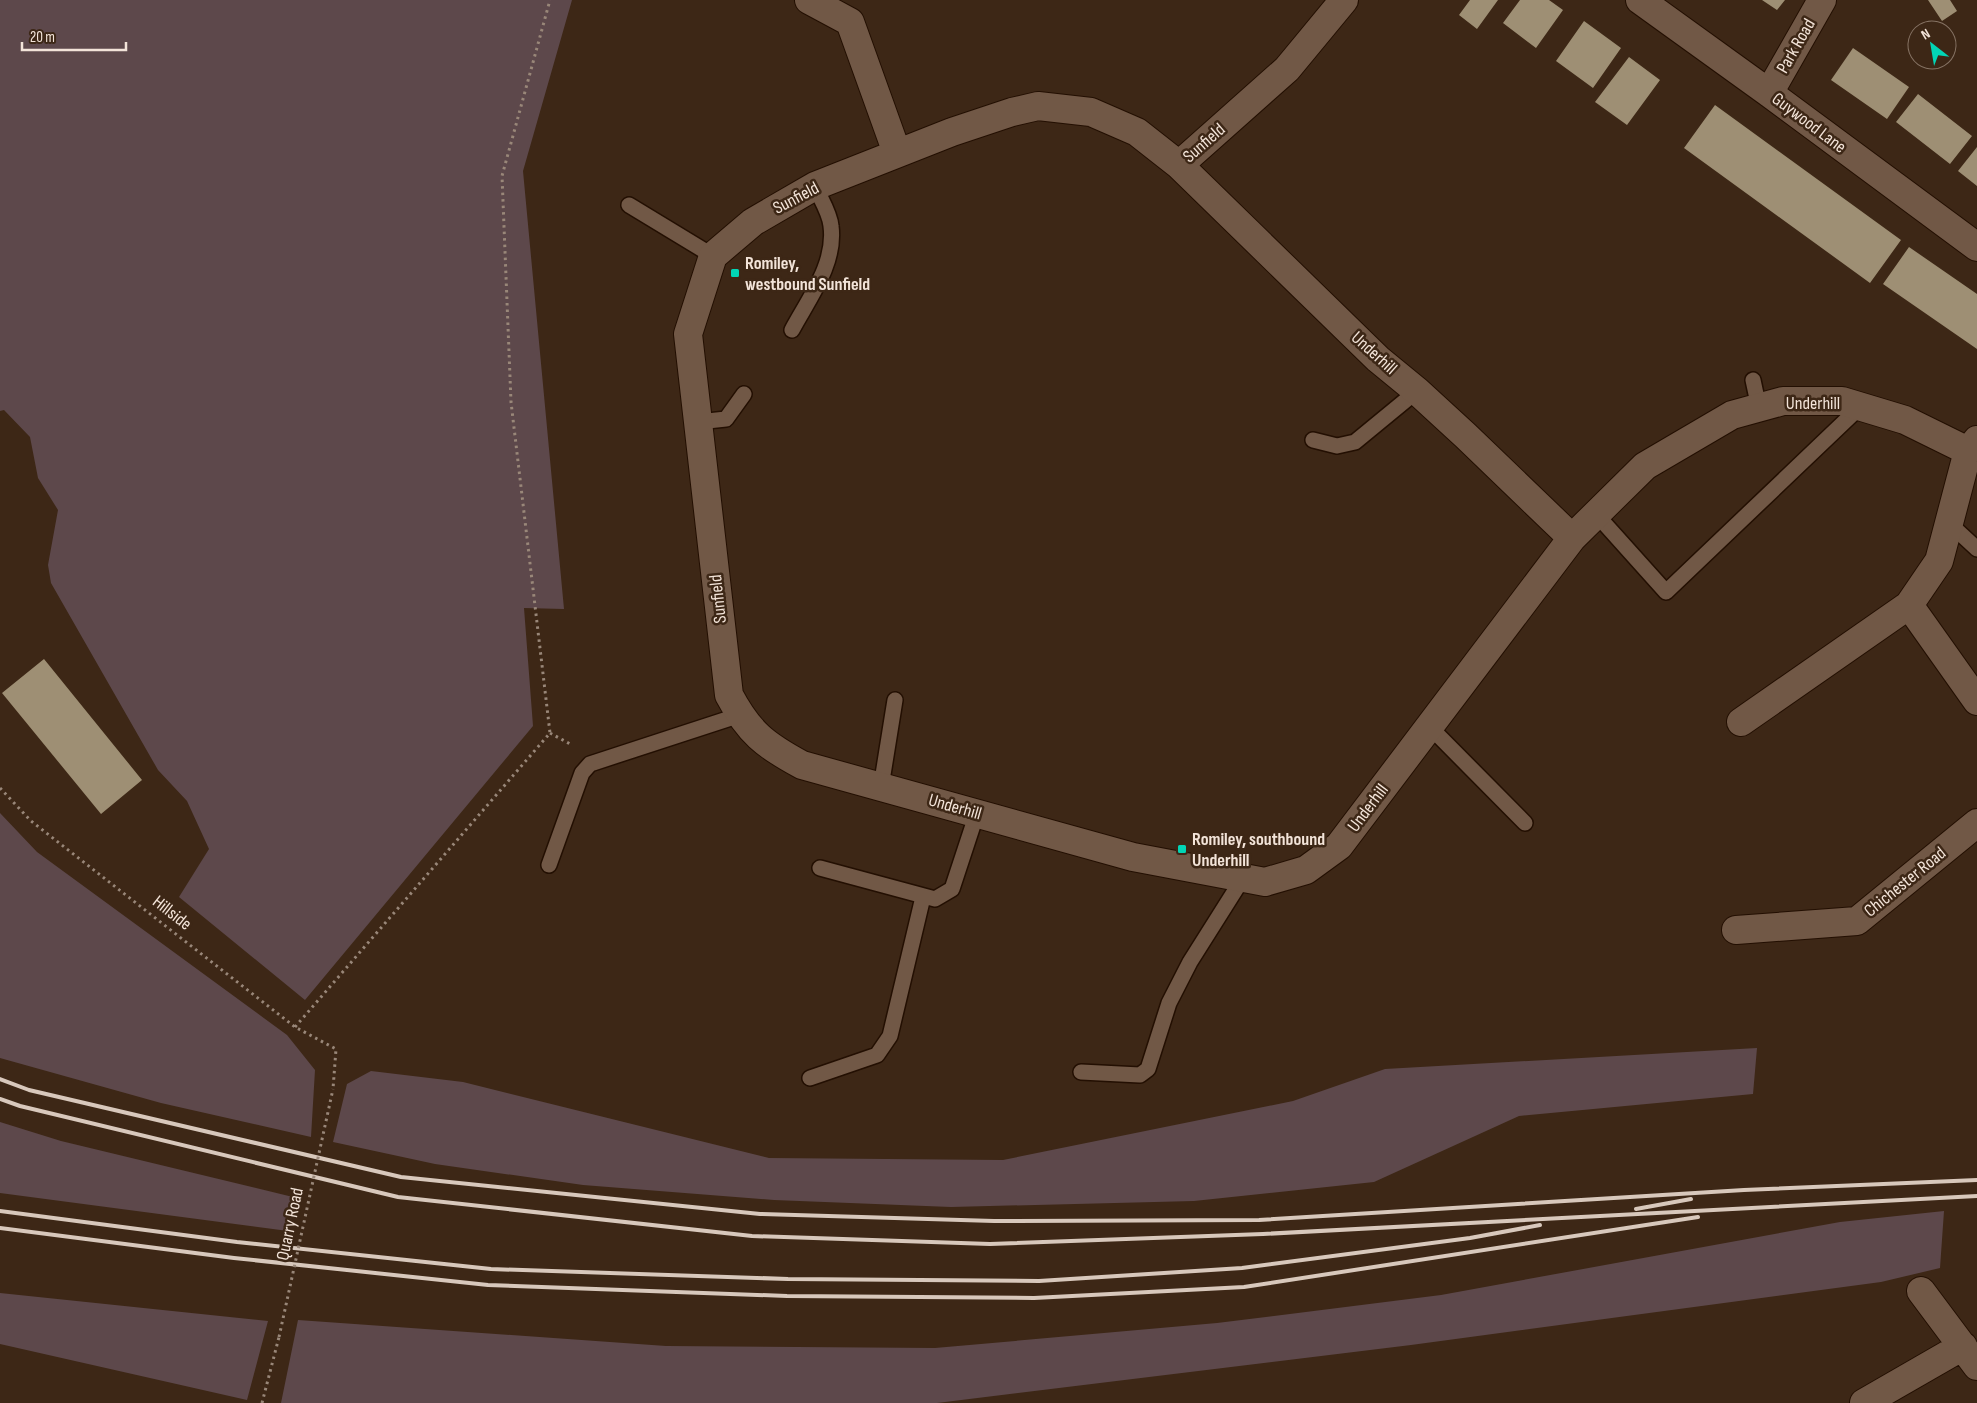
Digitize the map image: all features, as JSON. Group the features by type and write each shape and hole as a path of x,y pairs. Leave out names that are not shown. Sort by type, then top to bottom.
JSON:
{"street":[{"path":"809,0 850,22 897,153"},
{"name":"Sunfield","path":"802,764 773,749 754,733 740,715 729,695 688,334 713,256 753,222 815,186 897,153 1004,115 1038,106 1091,112 1137,132 1179,165 1287,70 1344,0"},
{"name":"Guywood Lane","path":"1640,0 1977,247"},
{"name":"Park Road","path":"1769,93 1822,0"},
{"name":"Underhill","path":"1179,165 1378,359 1417,391 1572,538"},
{"name":"Underhill","path":"802,764 1133,856 1265,882 1306,870 1339,846 1572,538 1645,466 1732,415 1783,401 1842,401 1905,420 1972,446"},
{"path":"1741,722 1909,605 1939,561 1972,446"},
{"path":"1909,605 1977,702"},
{"name":"Chichester Road","path":"1736,930 1857,921 1977,823"},
{"path":"1864,1403 1970,1356 1921,1291"}],"lane":[{"path":"792,330 827,265 832,246 831,224 815,186"},
{"path":"629,205 713,256"},
{"path":"1753,380 1759,408"},
{"path":"1313,440 1337,446 1355,442 1417,391"},
{"path":"698,422 726,419 744,394"},
{"path":"1596,514 1666,592 1861,406"},
{"path":"1950,524 1977,549"},
{"path":"881,786 895,700"},
{"path":"549,865 582,773 590,764 740,715"},
{"path":"1430,727 1525,823"},
{"path":"820,868 935,899 952,889 977,814"},
{"path":"1080,1072 1140,1075 1148,1069 1169,1003 1190,962 1243,878"},
{"path":"810,1078 877,1055 890,1036 923,896"}],"path":[{"path":"295,1028 550,734 511,402 502,176 550,0"},
{"name":"Hillside","path":"0,788 31,820 295,1028 336,1049"},
{"name":"Quarry Road","path":"262,1403 279,1338 334,1089 336,1049"}],"shaded area":[{"path":"0,0 572,0 523,171 564,609 524,608 533,726 305,1000 179,897 209,849 187,801 158,770 51,583 48,565 58,510 38,478 30,437 4,410 0,411"},
{"path":"0,813 37,852 287,1035 315,1070 311,1137 161,1103 0,1058"},
{"path":"1757,1048 1753,1094 1519,1116 1374,1182 1194,1201 951,1207 774,1200 583,1185 435,1164 333,1142 347,1084 371,1071 463,1082 769,1158 1003,1160 1293,1101 1385,1069"},
{"path":"0,1122 61,1141 297,1198 288,1231 0,1193"},
{"path":"1944,1211 1940,1268 1881,1282 1411,1345 937,1403 281,1403 298,1320 666,1346 935,1348 1217,1323 1441,1295 1840,1222"},
{"path":"0,1293 268,1321 247,1400 0,1344"}],"building":[{"path":"1470,0 1498,0 1477,29 1459,15"},
{"path":"1520,0 1549,0 1563,10 1536,48 1503,23"},
{"path":"1762,0 1785,0 1777,10"},
{"path":"1928,0 1950,0 1957,11 1941,20"},
{"path":"1584,21 1621,48 1593,88 1556,61"},
{"path":"1853,48 1909,87 1887,119 1831,80"},
{"path":"1629,57 1660,80 1627,125 1595,102"},
{"path":"1918,94 1972,136 1950,164 1896,122"},
{"path":"1715,105 1901,240 1870,283 1684,148"},
{"path":"1977,147 1977,186 1958,171"},
{"path":"1909,247 1977,294 1977,349 1883,284"},
{"path":"44,659 142,780 101,814 2,693"}],"railway":[{"path":"0,1079 29,1090 401,1177 760,1214 994,1221 1259,1220 1744,1190 1977,1180"},
{"path":"0,1099 20,1106 398,1197 752,1236 990,1244 1263,1234 1977,1196"},
{"path":"1636,1209 1691,1199"},
{"path":"0,1211 237,1242 491,1269 788,1279 1039,1281 1242,1268 1470,1238 1540,1225"},
{"path":"0,1228 234,1258 488,1285 787,1296 1034,1298 1244,1287 1698,1217"}],"place":[{"name":"Romiley, westbound Sunfield","path":"735,273"},
{"name":"Romiley, southbound Underhill","path":"1182,849"}]}
